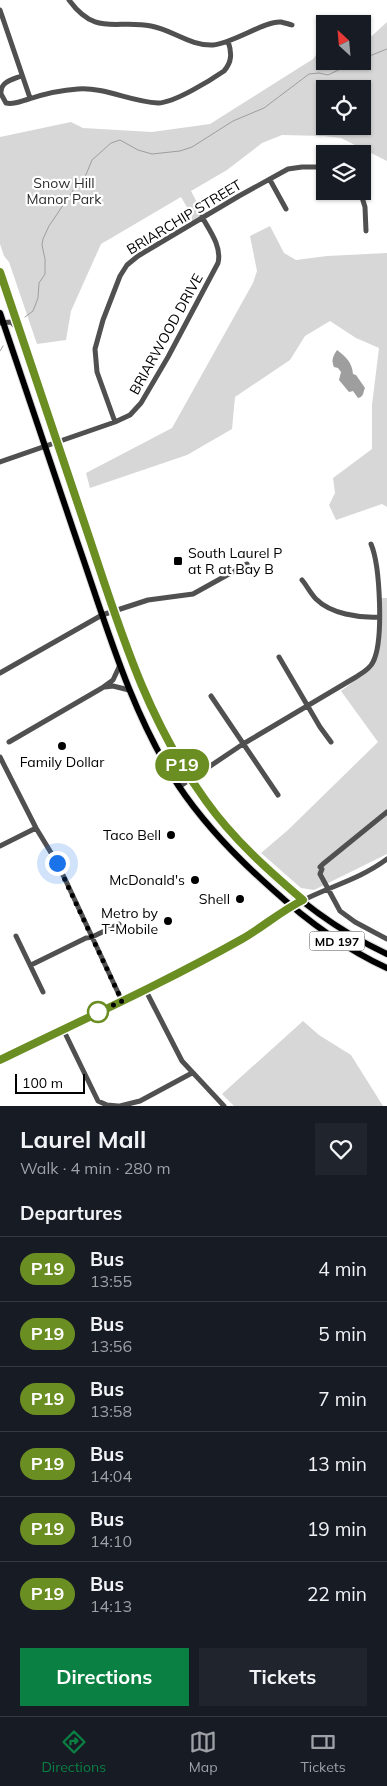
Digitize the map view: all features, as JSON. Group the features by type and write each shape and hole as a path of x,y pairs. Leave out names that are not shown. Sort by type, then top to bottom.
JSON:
{"main road":[{"name":"MD 197","path":"0,272 131,661 167,740 206,801 232,833 262,865 303,900 345,931 387,954"},
{"name":"MD 197","path":"0,313 129,690 157,748 179,787 228,848 291,906 314,925 345,946 387,968"}],"street":[{"path":"69,0 79,12 91,20 102,24 112,26 152,26 200,44 212,45 228,41 277,23 292,25"},
{"path":"0,10 30,98"},
{"path":"21,76 4,84 1,90 3,100 8,104 30,98 83,89 158,103 168,101 226,69 231,54 228,41"},
{"name":"BRIARCHIP STREET","path":"115,422 98,372 95,353 103,320 123,270 133,260 202,217 288,170 316,167"},
{"path":"270,180 286,209"},
{"path":"362,200 366,231"},
{"name":"BRIARWOOD DRIVE","path":"0,462 115,422 130,415 141,403 218,266 220,259 218,248 202,217"},
{"path":"2,322 11,322 20,331"},
{"path":"179,787 243,744 356,677 372,664 378,636 379,617 374,552 370,544"},
{"path":"0,673 102,615 148,600 193,594 247,564"},
{"path":"302,580 316,600 325,605 346,613 379,617"},
{"path":"279,657 331,742"},
{"path":"9,742 102,688 113,680 120,665"},
{"path":"102,688 113,686 129,690"},
{"path":"211,696 278,795"},
{"path":"0,757 36,828 57,863 122,1001"},
{"path":"387,812 320,867 322,869 320,874 342,913 387,939"},
{"path":"0,846 36,828"},
{"path":"0,1060 122,1001 243,938 291,906 356,878 387,859"},
{"path":"31,965 119,924"},
{"path":"16,936 44,992"},
{"path":"145,988 178,1055 192,1073 224,1106"},
{"path":"62,1029 98,1101 117,1106 140,1101 192,1073"}],"green space":[{"name":"Snow Hill Manor Park","path":"387,22 387,161 371,153 371,145 355,145 341,138 282,135 262,143 227,170 191,191 201,210 208,212 191,222 192,216 181,197 101,244 71,311 66,340 37,344 9,262 4,256 0,244 0,137 71,122 83,128 152,132 210,124 313,59 316,55 316,70 371,70 371,37"},
{"path":"270,226 284,253 296,260 327,256 387,253 387,507 382,504 336,520 329,505 335,493 333,478 372,449 372,405 379,348 356,338 330,321 305,336 290,360 235,397 232,429 187,455 90,488 86,473 172,428 253,283 257,271 250,236"},
{"path":"380,598 387,598 387,854 314,890 301,888 261,853 288,830 378,742 341,691 362,675 376,655"},
{"path":"303,1021 319,1035 351,1055 383,1106 234,1106 222,1094"}],"shaded area":[{"path":"337,350 348,360 353,374 356,375 365,388 362,395 358,398 353,391 349,392 339,380 341,372 338,368 334,367 333,362"}],"waterway":[{"path":"371,55 387,49"},
{"path":"25,317 33,311 38,298 39,283 45,274 45,259 42,245 49,226 74,189 85,177 92,160 111,143 120,140 138,150 152,154 180,151 192,147 233,121 264,108 309,74 319,73 328,75 338,70"},
{"path":"0,351 3,346"}],"bus line":[{"name":"P19","path":"0,272 134,670 149,704 180,762 216,814 262,865 303,900 243,938 196,963 0,1060"}],"place":[{"name":"South Laurel P at R at Bay B","path":"178,561"},
{"name":"Family Dollar","path":"62,746"},
{"name":"Taco Bell","path":"171,835"},
{"name":"McDonald's","path":"195,880"},
{"name":"Shell","path":"240,899"},
{"name":"Metro by T-Mobile","path":"168,921"}],"route":[{"path":"57,863 122,1001 92,1015 98,1012"}]}
